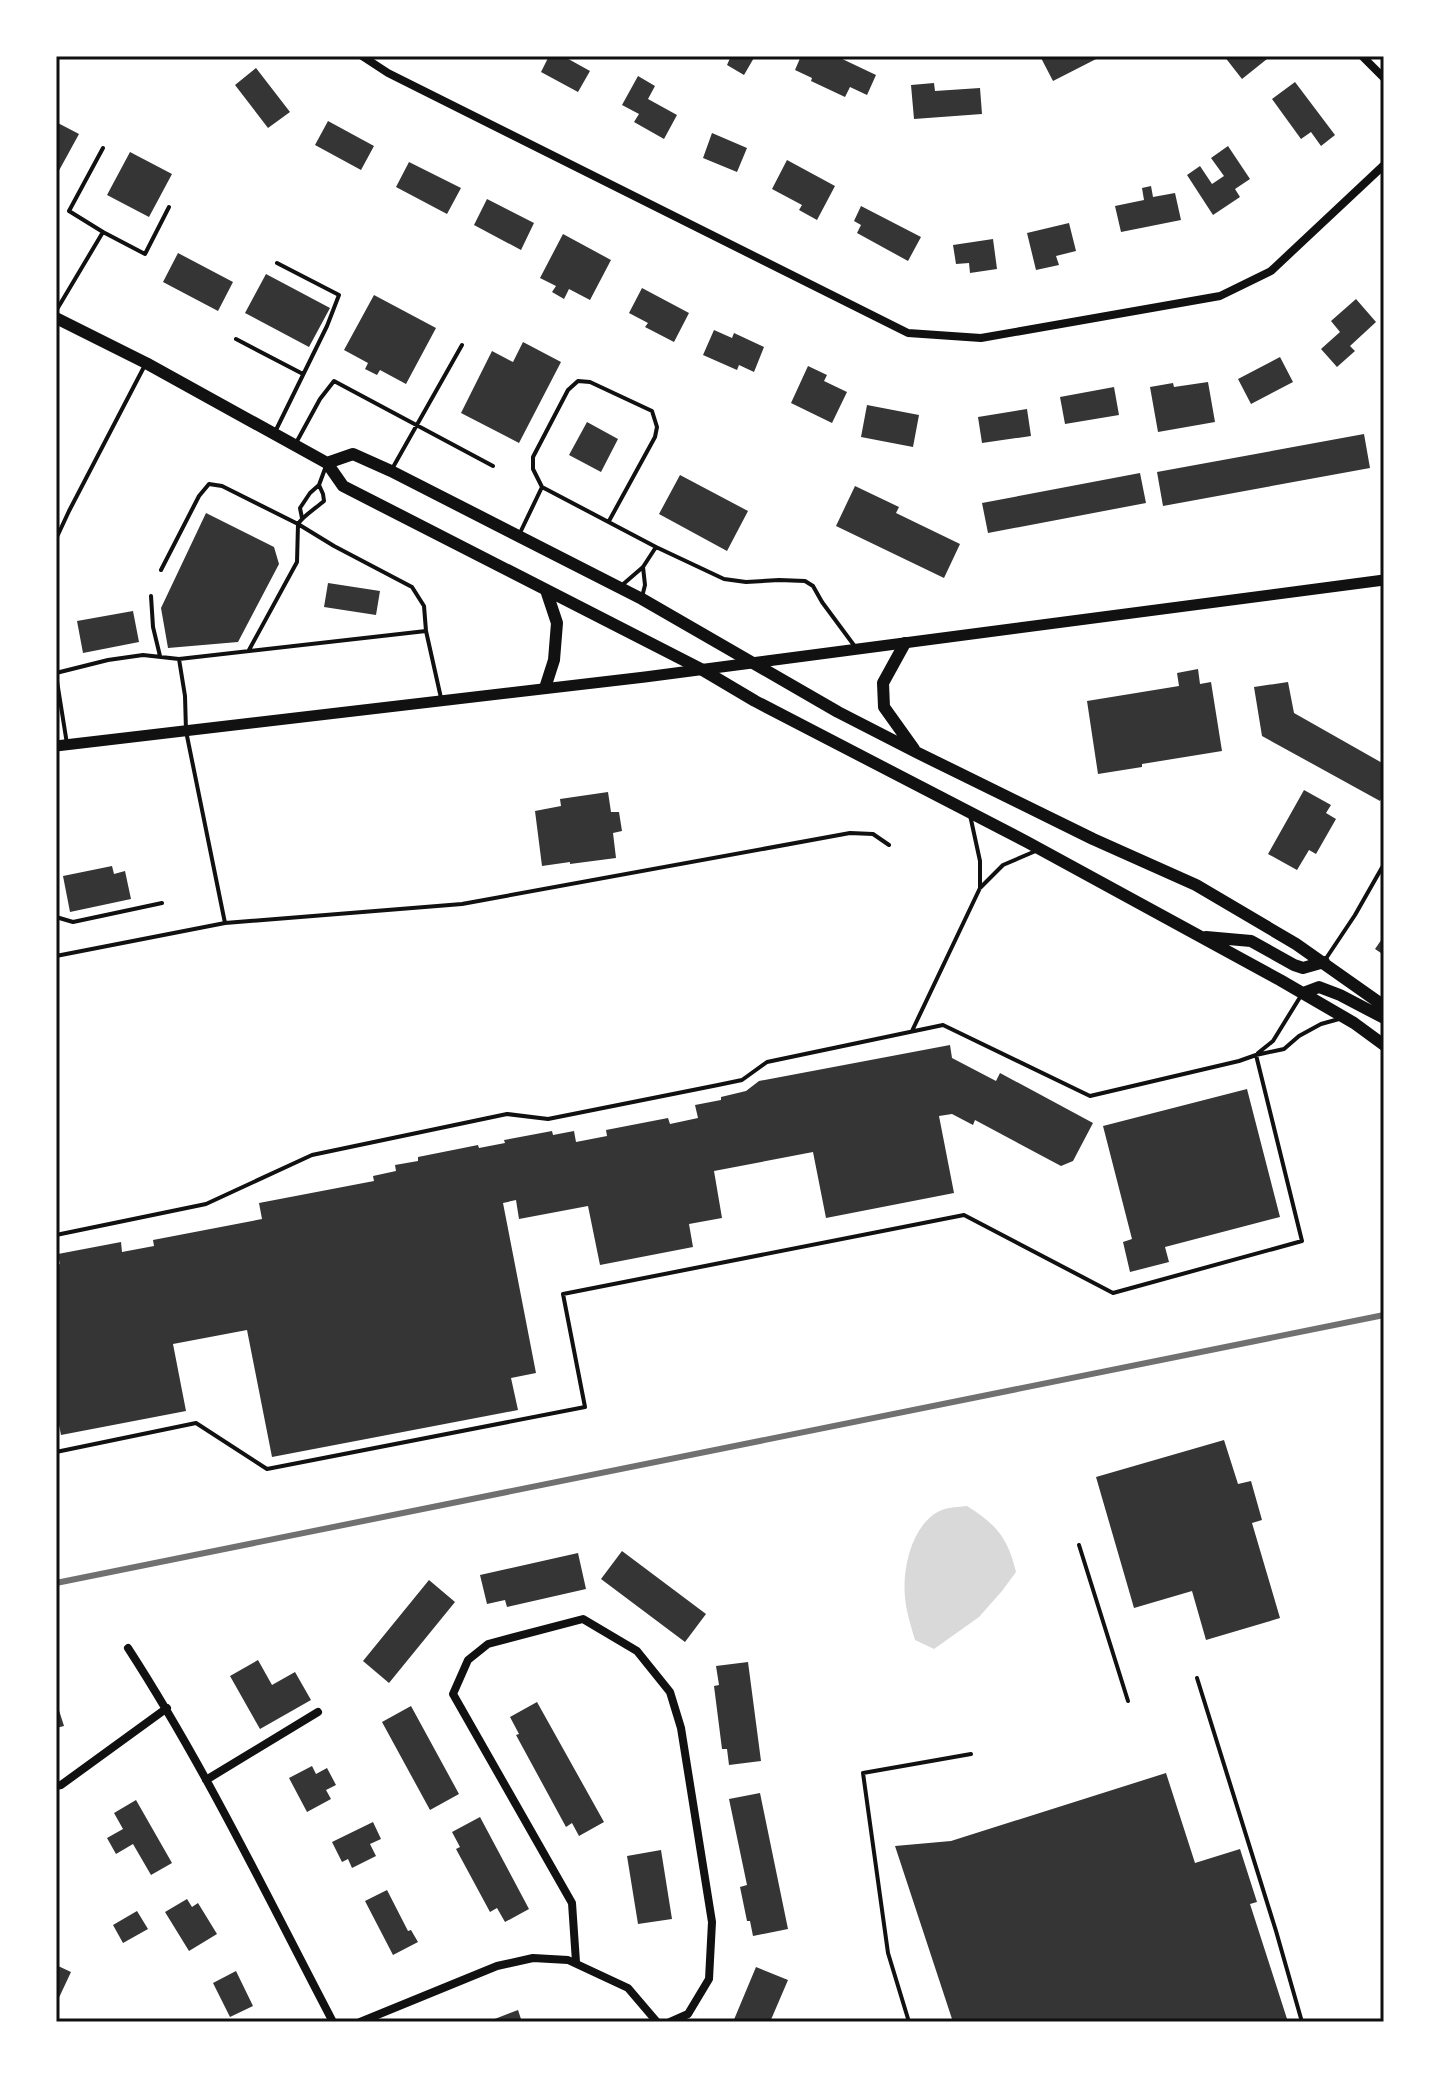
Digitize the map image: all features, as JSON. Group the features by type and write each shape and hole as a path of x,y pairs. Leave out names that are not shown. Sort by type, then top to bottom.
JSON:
{"highway":[{"path":"56,318 146,363 327,463 343,486 701,669 755,701 1040,850 1303,993 1384,1045"},
{"path":"327,463 353,454 620,587 838,712 1093,839 1196,885 1324,962 1384,1006"},
{"path":"545,688 554,660 557,623 546,590"},
{"path":"905,643 883,683 884,707 916,752"},
{"path":"1199,936 1251,941 1303,968 1324,962"},
{"path":"1303,993 1319,987 1384,1018"}],"main road":[{"path":"61,746 857,650 1384,580"}],"street":[{"path":"362,56 388,73 908,333 981,338 1220,296 1271,271 1384,165"},
{"path":"1362,56 1384,78"},
{"path":"576,1962 572,1903 453,1694 468,1660 488,1644 583,1619 637,1651 670,1692 681,1728 712,1922 709,1979 688,2014 670,2022"},
{"path":"128,1648 167,1708 333,2022"},
{"path":"56,1786 167,1708"},
{"path":"206,1780 318,1712"},
{"path":"360,2022 497,1966 533,1958 576,1962 628,1988 657,2022"}],"lane":[{"path":"103,148 69,211 145,254 169,207"},
{"path":"56,311 103,232"},
{"path":"274,434 339,295 277,263"},
{"path":"236,339 303,374"},
{"path":"391,471 462,345"},
{"path":"56,539 146,363"},
{"path":"295,445 320,399 334,381 493,466"},
{"path":"609,521 655,437 657,427 652,411 590,382 578,381 568,390 533,457 533,469 542,487 656,547 724,579 746,582 805,581 813,586 857,650"},
{"path":"302,518 300,508 319,485 327,463"},
{"path":"161,570 199,496 209,484 222,486 412,587 424,606 426,631 442,701"},
{"path":"249,650 297,562 298,524 324,501 319,485"},
{"path":"519,536 542,487"},
{"path":"620,587 643,567 656,547"},
{"path":"642,599 645,585 643,567"},
{"path":"151,596 153,627 161,657"},
{"path":"61,746 56,674 108,660 143,655 179,659 426,631"},
{"path":"179,659 186,731 225,923"},
{"path":"969,812 980,861 980,888"},
{"path":"56,956 225,923 462,904 850,833 873,834 889,845"},
{"path":"912,1031 980,888 1003,865 1040,850"},
{"path":"1324,962 1384,864"},
{"path":"56,917 73,922 162,903"},
{"path":"1256,1055 1273,1041 1303,993"},
{"path":"56,1235 206,1204 312,1155 507,1114 548,1119 718,1085 742,1080 767,1062 943,1025 1090,1096 1284,1049 1321,1024 1345,1018"},
{"path":"56,1452 196,1423 267,1469 585,1407 563,1294 964,1215 1113,1293 1302,1241 1256,1055"},
{"path":"1079,1545 1128,1701"},
{"path":"1197,1678 1302,2022"},
{"path":"909,2022 888,1953 863,1773 971,1754"}],"shaded area":[{"path":"967,1506 986,1519 1005,1541 1016,1572 979,1617 934,1649 915,1640 905,1597 907,1560 916,1535 932,1516 945,1509"}],"building":[{"path":"549,56 563,56 590,71 578,92 541,72"},
{"path":"731,56 755,56 744,75 727,65"},
{"path":"801,56 836,56 876,75 867,95 850,87 845,97 795,70"},
{"path":"1040,56 1102,56 1053,81"},
{"path":"1224,56 1264,56 1267,59 1242,79"},
{"path":"256,68 290,112 268,128 235,85"},
{"path":"638,76 655,86 648,99 677,115 664,139 634,122 639,114 622,105"},
{"path":"1295,82 1335,135 1321,146 1311,132 1301,139 1272,99"},
{"path":"934,83 935,91 980,88 982,114 914,119 911,85"},
{"path":"328,121 374,146 361,170 315,145"},
{"path":"56,122 79,134 56,176"},
{"path":"712,133 747,148 737,172 703,158"},
{"path":"1228,146 1250,179 1235,189 1240,197 1213,215 1187,175 1200,166 1212,184 1224,176 1211,158"},
{"path":"130,152 172,174 149,217 107,195"},
{"path":"787,160 835,186 817,220 799,210 802,205 772,189"},
{"path":"409,162 461,188 447,214 396,187"},
{"path":"1151,186 1153,197 1175,193 1181,220 1121,232 1115,206 1144,200 1142,188"},
{"path":"487,199 534,223 521,250 474,225"},
{"path":"861,206 921,237 908,261 857,233 861,225 854,221"},
{"path":"1069,223 1076,251 1056,256 1059,265 1036,270 1027,233"},
{"path":"563,234 611,260 590,300 569,289 564,299 552,292 556,286 540,278"},
{"path":"993,239 997,269 970,273 969,263 956,264 953,245"},
{"path":"178,253 233,282 218,311 163,282"},
{"path":"266,274 330,308 309,347 245,313"},
{"path":"642,288 689,313 674,342 645,327 648,323 629,313"},
{"path":"374,295 436,328 406,384 380,370 377,375 365,369 368,363 344,350"},
{"path":"1356,299 1376,322 1350,346 1355,351 1337,367 1321,349 1340,332 1331,321"},
{"path":"714,330 732,338 734,333 764,347 754,372 739,365 737,370 703,355"},
{"path":"523,342 561,362 519,443 461,413 492,351 513,362"},
{"path":"1280,357 1293,382 1251,404 1238,379"},
{"path":"808,366 827,375 824,381 847,392 832,423 791,403"},
{"path":"1208,382 1215,422 1158,432 1150,387"},
{"path":"1114,387 1119,415 1065,424 1060,397"},
{"path":"867,405 919,415 913,447 861,437"},
{"path":"1027,409 1031,436 982,443 978,417"},
{"path":"587,422 618,439 601,472 569,455"},
{"path":"1364,434 1370,468 1163,506 1157,472"},
{"path":"1140,473 1146,503 988,533 982,503"},
{"path":"680,475 748,511 727,551 659,514"},
{"path":"855,486 899,507 896,513 960,544 944,578 836,526"},
{"path":"206,513 274,547 279,564 238,642 168,648 161,608"},
{"path":"328,583 380,591 376,615 324,607"},
{"path":"133,611 139,642 83,653 77,621"},
{"path":"1198,669 1200,684 1211,682 1222,751 1098,774 1087,701 1179,686 1177,673"},
{"path":"1288,682 1294,713 1384,764 1384,794 1380,801 1262,736 1254,687"},
{"path":"1304,790 1331,805 1326,813 1336,819 1316,854 1309,850 1297,870 1268,854"},
{"path":"608,792 611,812 619,812 622,831 613,833 616,858 542,866 535,811 561,806 560,799"},
{"path":"112,866 114,874 125,871 131,899 70,912 63,876"},
{"path":"1384,936 1384,955 1375,949"},
{"path":"950,1045 952,1058 996,1081 1000,1073 1093,1123 1073,1161 1061,1166 975,1120 973,1125 952,1114 939,1116 954,1193 826,1218 813,1152 714,1171 722,1218 689,1224 693,1247 600,1265 588,1206 519,1219 516,1200 503,1203 536,1373 511,1378 518,1410 272,1457 247,1330 173,1344 186,1411 61,1435 56,1410 58,1254 121,1242 122,1252 154,1246 153,1240 262,1219 259,1203 374,1181 373,1176 396,1171 395,1165 418,1161 418,1157 505,1143 504,1140 552,1131 553,1135 574,1131 576,1142 607,1136 606,1130 668,1118 670,1124 698,1118 695,1105 746,1091 759,1081"},
{"path":"1247,1089 1280,1217 1165,1247 1169,1262 1130,1272 1123,1242 1132,1239 1103,1126"},
{"path":"1224,1440 1238,1484 1251,1481 1262,1520 1252,1523 1280,1618 1206,1640 1192,1591 1134,1608 1096,1477"},
{"path":"622,1551 706,1614 685,1642 601,1579"},
{"path":"578,1553 586,1589 507,1607 505,1600 487,1604 480,1575"},
{"path":"429,1580 455,1602 389,1683 363,1661"},
{"path":"258,1660 272,1685 295,1672 311,1700 260,1729 230,1676"},
{"path":"748,1662 761,1761 729,1765 727,1749 722,1749 714,1686 719,1685 716,1666"},
{"path":"56,1701 64,1726 56,1728"},
{"path":"537,1702 604,1822 579,1836 572,1823 566,1827 516,1735 519,1734 510,1717"},
{"path":"411,1706 459,1794 430,1810 382,1722"},
{"path":"312,1766 316,1774 327,1768 336,1785 326,1790 331,1799 307,1812 289,1778"},
{"path":"1166,1773 1195,1863 1240,1849 1257,1902 1250,1904 1288,2022 953,2022 895,1846 951,1841"},
{"path":"760,1793 788,1929 753,1936 740,1887 747,1885 729,1799"},
{"path":"136,1800 172,1863 151,1875 133,1844 116,1854 107,1838 123,1829 114,1813"},
{"path":"480,1817 529,1909 505,1922 497,1908 490,1912 456,1849 460,1847 452,1832"},
{"path":"373,1822 381,1839 370,1844 376,1856 352,1868 348,1859 342,1862 332,1842"},
{"path":"661,1850 672,1919 638,1924 627,1856"},
{"path":"387,1890 408,1931 411,1930 418,1942 393,1955 365,1901"},
{"path":"187,1899 192,1907 198,1903 217,1934 189,1951 165,1912"},
{"path":"137,1911 148,1929 123,1943 113,1925"},
{"path":"56,1965 71,1972 56,2004"},
{"path":"756,1967 788,1980 770,2022 733,2022"},
{"path":"236,1971 253,2006 230,2017 213,1983"},
{"path":"518,2010 522,2022 487,2022"}],"railway":[{"path":"56,1583 1384,1315"}]}
